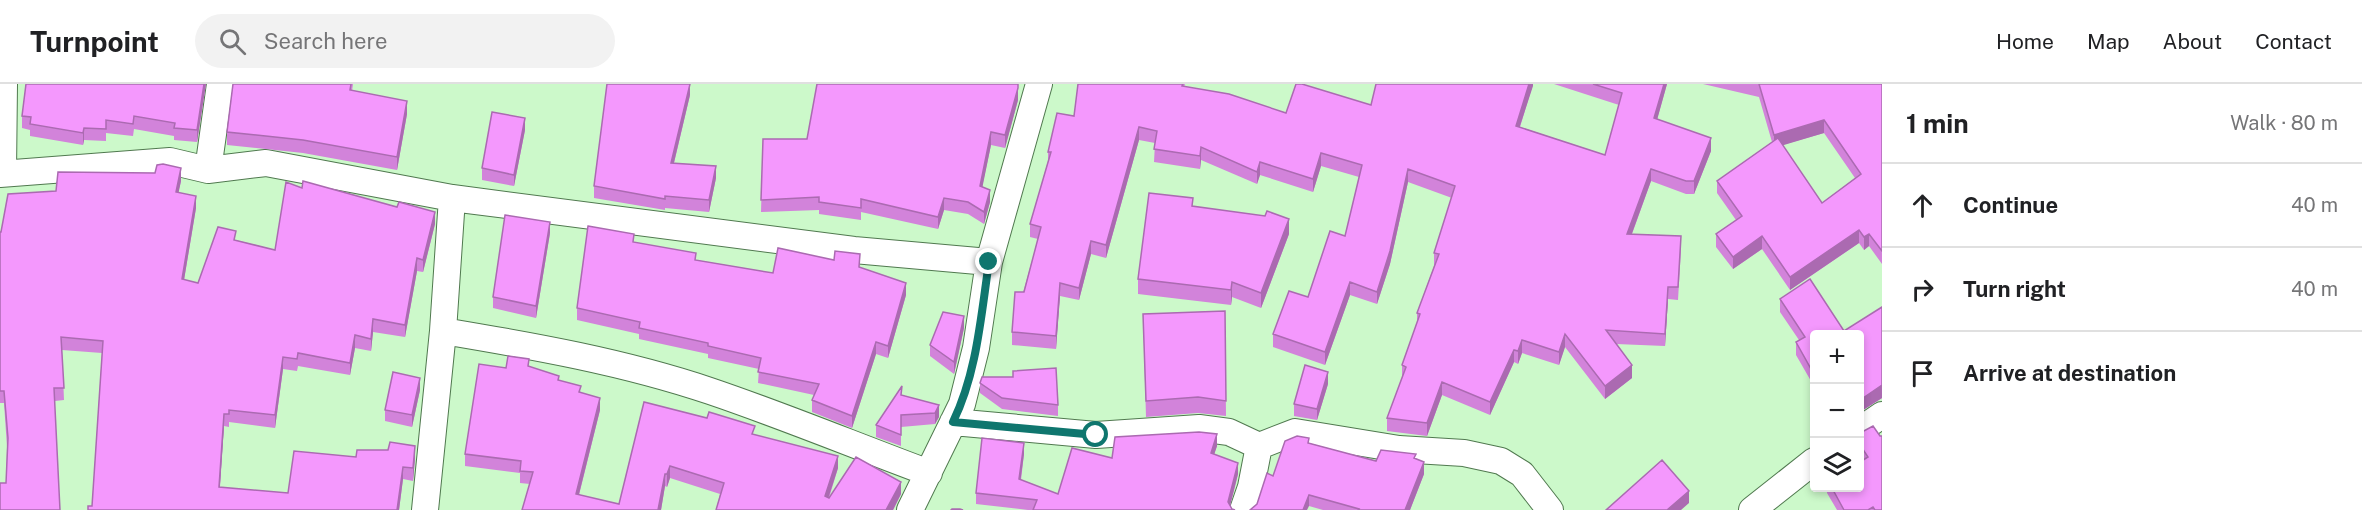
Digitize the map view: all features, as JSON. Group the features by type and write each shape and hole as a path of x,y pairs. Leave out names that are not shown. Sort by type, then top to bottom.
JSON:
{"street":[{"path":"4,84 1,173 170,161 208,170 266,163 452,198 854,250 989,262"},
{"path":"208,170 220,84"},
{"path":"910,510 962,404 976,348 989,262 1039,84"},
{"path":"425,510 443,331 452,198"},
{"path":"443,331 523,344 605,362 709,391 929,473"},
{"path":"1864,427 1882,415"},
{"path":"953,422 1096,435 1199,428 1229,432 1259,446 1294,432 1399,449 1464,453 1501,461 1522,474 1550,510"},
{"path":"1243,510 1251,487 1259,446"},
{"path":"1752,510 1810,465"}],"building":[{"path":"26,84 204,84 197,130 174,128 175,123 134,116 133,124 106,120 106,129 84,128 83,133 30,124 31,117 22,116"},
{"path":"233,84 351,84 350,90 407,101 397,157 303,140 227,132"},
{"path":"607,84 690,84 671,163 716,166 709,200 665,196 665,199 594,186"},
{"path":"817,84 1018,84 1005,135 991,132 980,186 990,190 984,212 968,202 944,198 938,217 861,199 861,208 819,202 819,197 761,200 763,139 807,139"},
{"path":"1078,84 1183,84 1182,86 1229,94 1286,113 1296,84 1371,105 1376,84 1529,84 1516,126 1605,155 1622,93 1593,84 1664,84 1654,118 1711,138 1694,181 1686,181 1651,169 1627,234 1681,236 1678,287 1668,287 1665,334 1606,330 1632,365 1605,386 1565,334 1559,352 1522,340 1518,351 1514,350 1490,402 1442,382 1427,423 1387,418 1406,367 1402,365 1420,314 1417,313 1439,254 1434,253 1455,186 1408,169 1390,251 1377,292 1350,282 1325,352 1273,334 1289,291 1308,297 1330,231 1345,236 1362,165 1321,153 1313,179 1260,162 1257,172 1201,147 1200,156 1154,149 1157,131 1139,127 1106,245 1091,241 1079,288 1060,283 1056,336 1012,332 1015,292 1024,292 1041,227 1030,224 1051,152 1048,152 1057,113 1074,116"},
{"path":"1759,84 1882,84 1882,251 1869,234 1864,237 1859,230 1790,277 1762,236 1733,257 1716,234 1742,216 1717,181 1778,138 1822,203 1861,174 1824,120 1774,135"},
{"path":"492,112 525,118 514,175 482,168"},
{"path":"157,165 181,168 176,192 196,196 182,279 198,283 218,227 236,231 234,240 275,250 286,182 302,188 303,181 397,207 399,202 435,212 423,260 417,258 405,325 373,319 371,339 355,335 350,363 298,353 297,359 283,357 275,415 229,410 229,414 224,414 219,487 288,493 294,451 356,457 357,450 388,450 390,442 415,446 413,468 403,467 397,510 88,510 88,506 92,506 103,341 61,337 64,388 54,388 60,510 0,510 0,483 6,483 8,438 4,391 0,391 0,232 8,194 56,191 58,172 155,173"},
{"path":"1149,193 1193,198 1192,206 1265,216 1267,211 1289,219 1261,293 1232,282 1231,290 1138,279"},
{"path":"505,215 550,222 536,306 493,297"},
{"path":"588,226 634,234 633,242 696,253 695,260 773,273 778,248 834,260 835,251 860,254 859,267 906,283 888,346 876,342 852,416 812,400 819,384 758,372 761,358 708,346 708,343 639,328 640,322 577,308"},
{"path":"1810,279 1843,330 1810,330 1810,367 1796,342 1805,337 1780,299"},
{"path":"1882,307 1882,385 1864,397 1864,330 1846,330"},
{"path":"1225,311 1226,401 1198,397 1146,401 1143,314"},
{"path":"943,312 964,316 954,362 930,345"},
{"path":"508,356 529,359 528,366 559,376 558,380 581,386 579,392 600,398 576,494 619,504 644,402 707,418 709,412 755,426 752,434 838,456 825,496 829,498 856,457 901,482 886,510 716,510 724,483 670,466 665,474 658,510 522,510 533,472 520,471 521,461 465,454 479,364 506,368"},
{"path":"1305,365 1328,372 1317,409 1294,404"},
{"path":"1056,368 1058,405 1002,398 980,383 982,377 1013,377 1013,371"},
{"path":"393,372 420,378 412,415 385,410"},
{"path":"902,386 901,395 939,405 935,413 901,415 901,435 876,425"},
{"path":"1873,426 1882,436 1882,510 1875,510 1873,507 1868,510 1844,510 1834,492 1864,492 1864,460 1868,457 1864,451 1864,431"},
{"path":"1199,432 1217,434 1211,453 1238,463 1228,502 1235,510 1033,510 1037,500 976,493 982,438 1024,443 1019,479 1058,494 1072,448 1112,458 1115,437"},
{"path":"1297,436 1309,438 1308,443 1376,461 1381,450 1416,454 1414,458 1424,462 1405,510 1358,510 1309,495 1303,510 1250,510 1257,504 1267,473 1273,476 1285,441"},
{"path":"1662,460 1689,491 1667,510 1606,510"}],"route":[{"path":"989,262 976,348 962,404 953,422 1096,435"}]}
